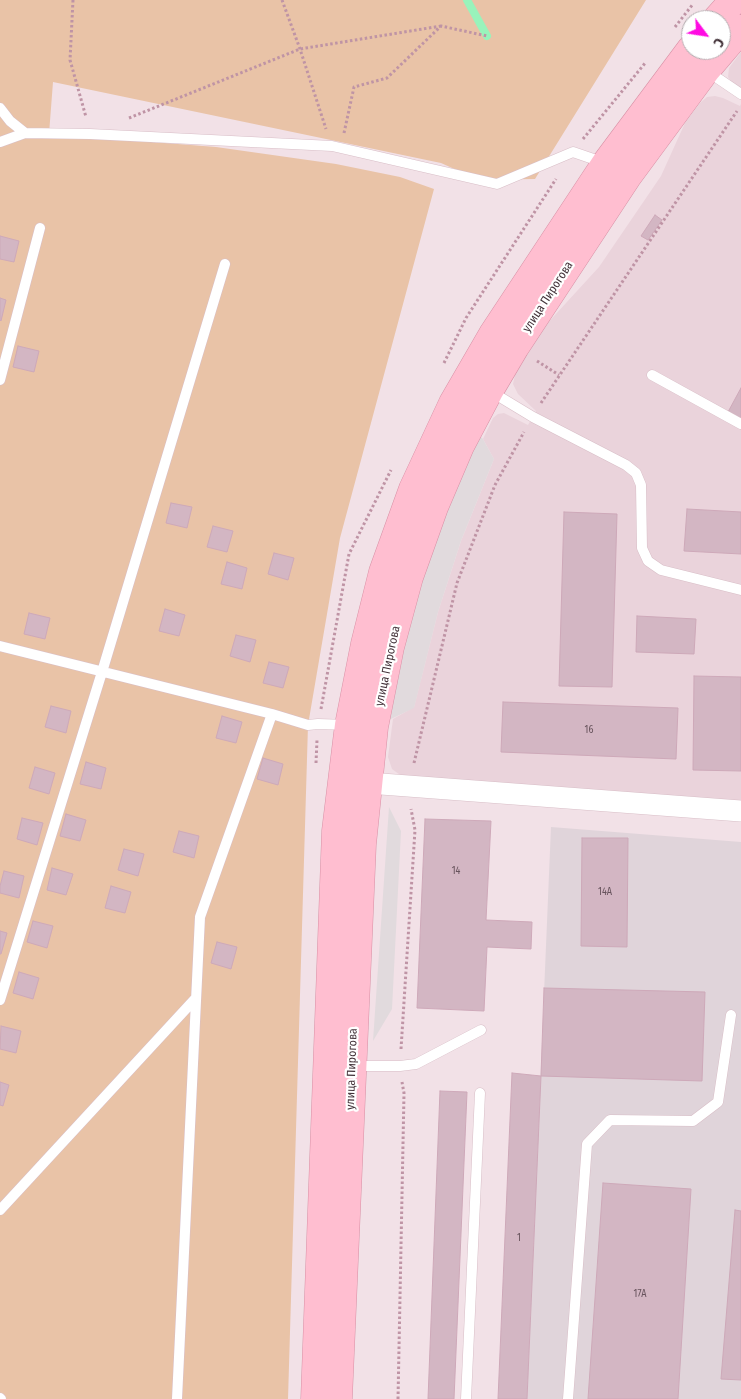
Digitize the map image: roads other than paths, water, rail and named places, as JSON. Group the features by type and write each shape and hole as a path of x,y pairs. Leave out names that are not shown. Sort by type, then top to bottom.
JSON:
{"main road":[{"path":"725,10 734,0"},
{"name":"улица Пирогова","path":"315,1399 339,1066 362,844 355,782 362,726 390,647 409,578 434,507 460,446 478,385 515,347 616,170 694,60"},
{"name":"улица Пирогова","path":"338,1399 339,1066"}],"street":[{"path":"355,782 741,811"}],"lane":[{"path":"698,60 741,94"},
{"path":"0,108 10,121 25,133"},
{"path":"0,142 25,133 90,134 336,147 498,184 573,152 616,170"},
{"path":"0,380 40,228"},
{"path":"0,1000 102,672 225,264"},
{"path":"652,376 741,424"},
{"path":"478,385 533,417 626,465 636,474 641,485 642,548 648,561 660,570 741,590"},
{"path":"0,646 272,714 308,725 362,726"},
{"path":"177,1399 200,917 272,714"},
{"path":"0,1210 195,999"},
{"path":"568,1399 587,1144 610,1120 693,1121 718,1102 730,1015"},
{"path":"339,1066 400,1066 416,1064 481,1030"},
{"path":"466,1399 480,1094"}],"waterway":[{"path":"467,0 487,36"}]}
